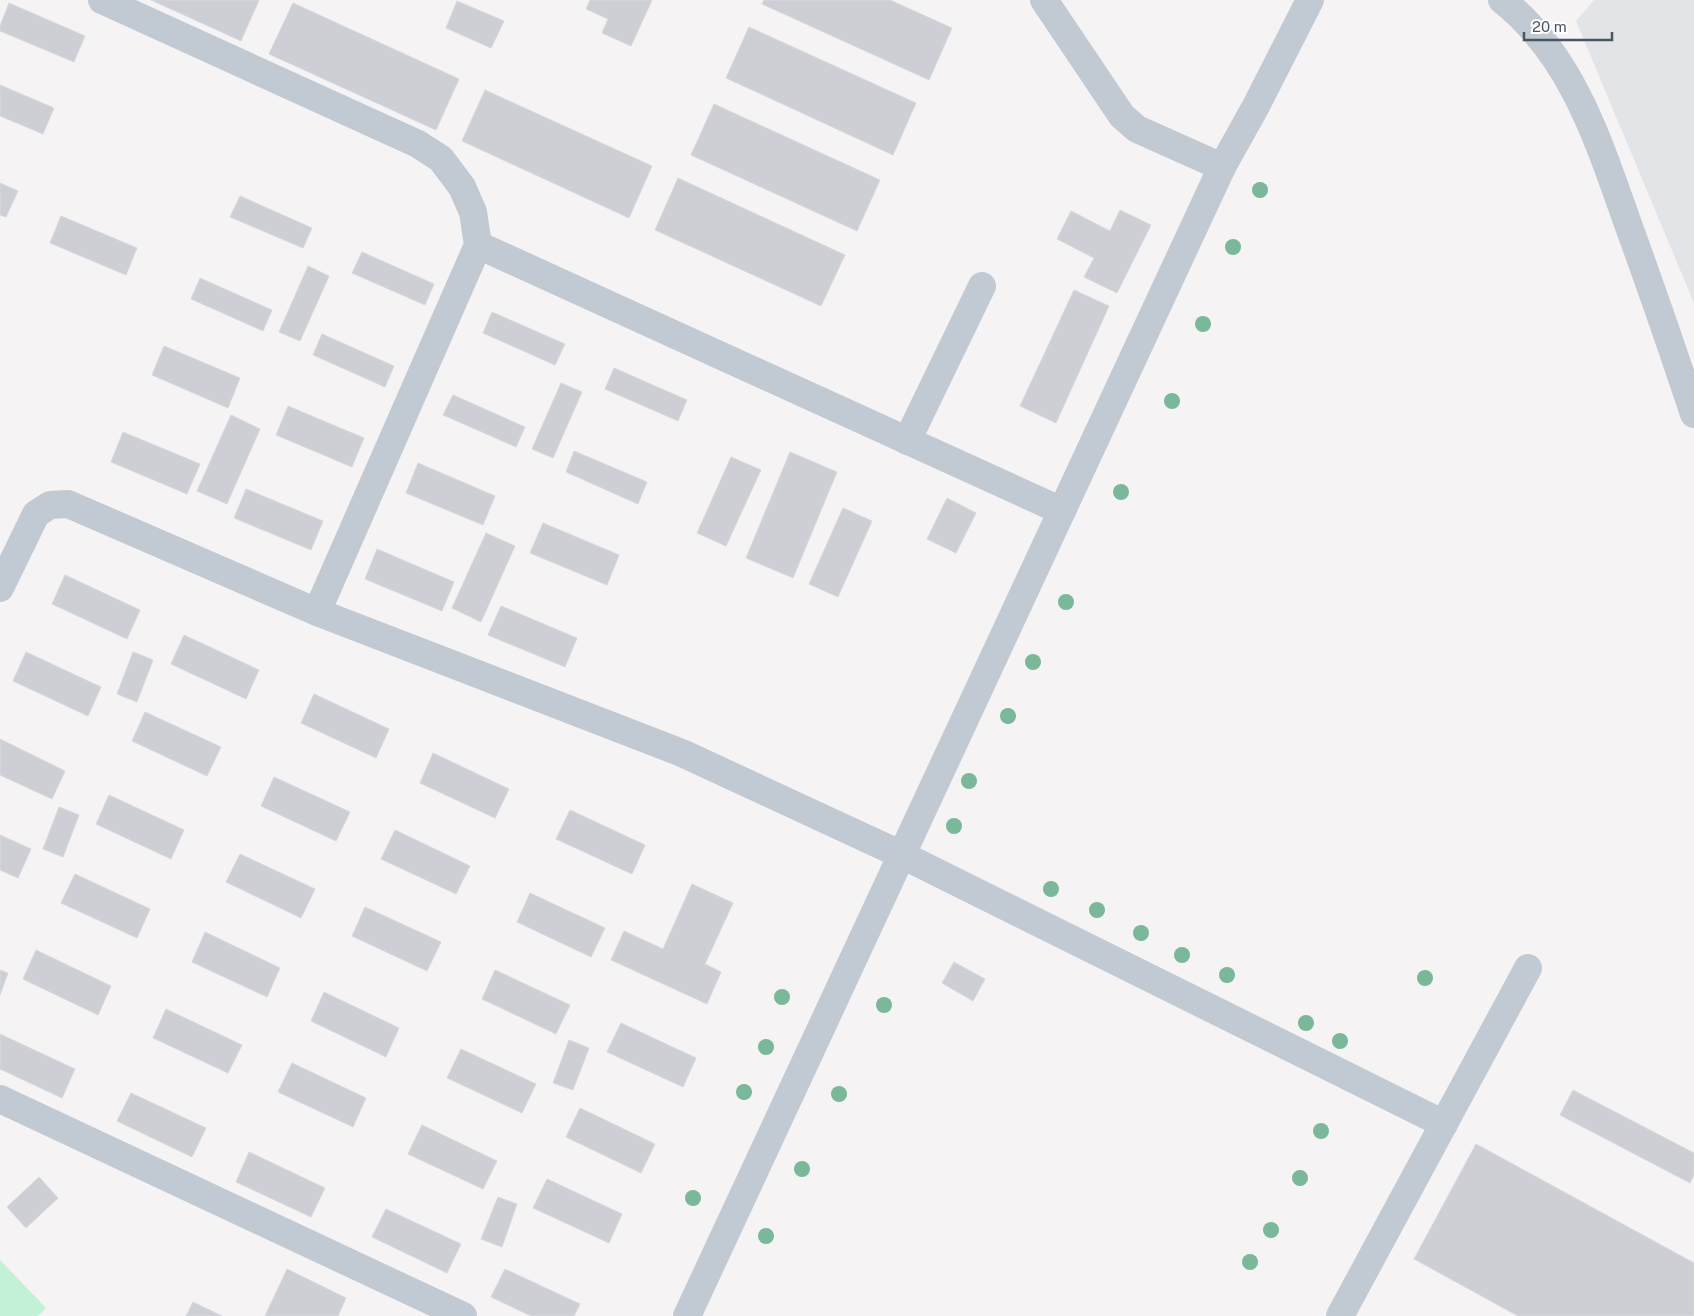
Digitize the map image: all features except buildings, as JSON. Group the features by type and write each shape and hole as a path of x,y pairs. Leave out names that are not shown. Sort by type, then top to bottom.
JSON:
{"street":[{"path":"102,0 418,144 441,159 462,187 473,212 478,245 317,612"},
{"path":"1044,0 1122,116 1137,129 1222,167"},
{"path":"687,1316 1222,167 1256,106 1310,0"},
{"path":"1502,0 1532,27 1559,64 1580,99 1596,136 1650,285 1694,414"},
{"path":"478,245 1062,511"},
{"path":"907,441 982,286"},
{"path":"0,588 36,514 50,505 68,504 317,612 682,753 902,855 1444,1124"},
{"path":"1340,1316 1528,968"},
{"path":"0,1099 463,1316"}],"shaded area":[{"path":"1594,0 1694,0 1694,303 1576,21"}],"green space":[{"path":"0,1260 46,1308 38,1316 0,1316"}]}
